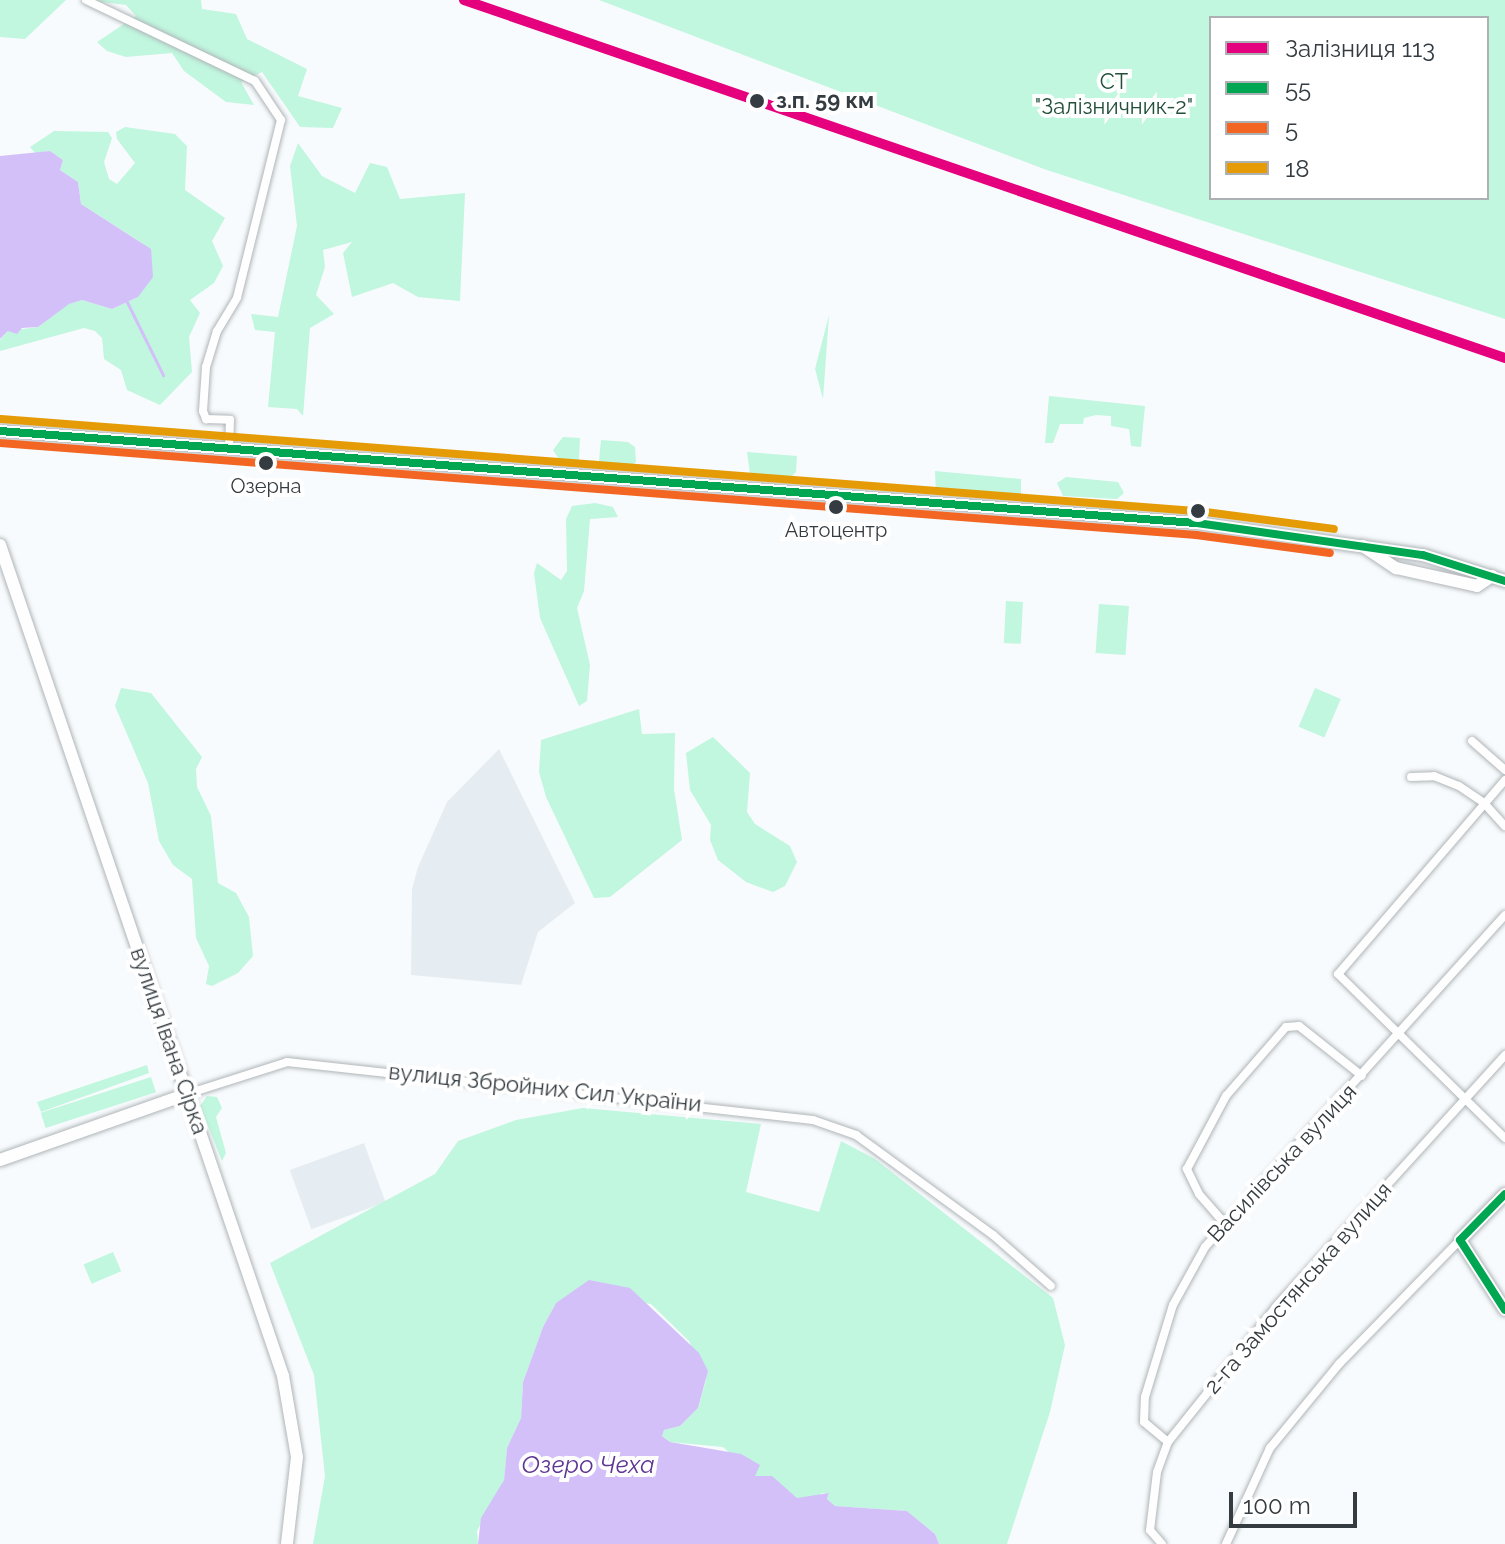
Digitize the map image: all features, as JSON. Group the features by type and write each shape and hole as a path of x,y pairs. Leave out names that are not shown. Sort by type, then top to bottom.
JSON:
{"main road":[{"path":"0,431 1197,523 1359,543 1423,555 1505,581"},
{"path":"1359,543 1396,568 1477,586 1492,576"},
{"name":"вулиця Івана Сірка","path":"0,545 283,1376 295,1426 295,1502 287,1544"},
{"name":"вулиця Збройних Сил України","path":"0,1160 187,1094"},
{"path":"1505,1194 1460,1240 1505,1310"}],"street":[{"path":"86,0 255,81 281,120 237,298 217,331 206,367 203,411 206,419 230,420 229,447"},
{"path":"1472,741 1505,770"},
{"path":"1411,777 1434,776 1484,803 1505,826"},
{"path":"1505,780 1339,968 1339,981 1505,1138"},
{"name":"Василівська вулиця","path":"1168,1442 1144,1422 1145,1397 1173,1305 1205,1247 1505,915"},
{"path":"1226,1225 1199,1194 1187,1169 1226,1096 1286,1027 1299,1026 1362,1076"},
{"name":"2-га Замостянська вулиця","path":"1162,1544 1150,1530 1157,1472 1168,1442 1276,1307 1505,1055"},
{"name":"вулиця Збройних Сил України","path":"187,1094 287,1062 813,1120 866,1142 993,1235 1051,1286"},
{"path":"1226,1544 1270,1448 1339,1364 1460,1240"}],"shaded area":[{"path":"499,749 575,903 538,932 521,985 411,975 412,889 418,867 447,802"},
{"path":"364,1143 386,1202 311,1229 290,1170"}],"green space":[{"path":"0,0 66,0 25,39 0,37"},
{"path":"86,0 201,0 202,9 236,14 247,39 307,69 298,96 342,108 333,128 300,127 262,72 241,82 254,105 226,102 184,71 172,53 126,57 107,51 97,42 136,16 126,5"},
{"name":"СТ \"Залізничник-2\"","path":"599,0 1505,0 1505,319 1044,169"},
{"path":"125,127 175,134 187,146 185,190 225,218 212,241 223,266 214,283 190,300 200,313 189,337 192,372 160,405 127,390 121,370 104,359 102,338 95,331 84,328 0,351 0,340 8,331 38,327 68,304 82,300 112,309 138,297 142,243 81,204 78,182 60,170 63,160 50,151 35,153 30,147 54,131 108,132 112,138 104,162 109,179 117,184 135,163 117,139 116,132"},
{"path":"298,143 322,176 355,193 370,163 387,167 400,199 465,193 460,301 418,297 393,283 352,297 343,253 352,242 323,250 325,267 316,295 334,314 310,328 303,416 297,409 268,407 275,332 255,330 251,314 278,317 297,226 290,166"},
{"path":"829,315 823,399 815,369"},
{"path":"1049,396 1145,406 1141,447 1131,446 1129,429 1111,426 1111,416 1096,415 1084,418 1083,424 1060,424 1053,443 1045,443"},
{"path":"563,437 580,438 579,460 599,461 601,440 628,442 635,447 636,462 629,468 562,464 553,450"},
{"path":"747,452 797,456 796,472 791,477 750,474"},
{"path":"935,471 1021,479 1021,495 936,495"},
{"path":"1066,477 1118,482 1124,493 1117,499 1063,496 1057,483"},
{"path":"595,503 613,507 618,517 590,519 584,591 577,608 590,665 587,701 579,706 540,618 534,573 537,563 561,580 567,571 566,519 572,506"},
{"path":"1006,601 1023,602 1021,644 1004,643"},
{"path":"1099,604 1129,606 1126,655 1096,653"},
{"path":"121,688 151,693 202,757 196,769 197,787 211,816 218,883 236,893 249,917 253,956 238,973 212,986 206,984 209,966 196,938 192,879 173,865 159,841 148,783 115,706"},
{"path":"1315,688 1341,699 1324,738 1299,727"},
{"path":"639,709 642,734 675,733 674,789 682,840 610,897 594,898 546,797 539,772 541,740"},
{"path":"713,737 750,773 747,812 755,824 790,846 797,862 785,886 773,892 746,882 718,860 710,840 711,825 690,790 686,753"},
{"path":"147,1065 149,1073 41,1112 37,1102"},
{"path":"151,1077 156,1092 46,1128 41,1113"},
{"path":"207,1096 217,1097 222,1108 216,1117 226,1153 222,1161 200,1106"},
{"path":"583,1108 761,1124 746,1192 819,1212 841,1141 875,1159 1053,1298 1065,1345 1050,1412 1007,1544 939,1544 935,1534 907,1511 835,1506 827,1499 829,1494 822,1493 815,1499 797,1498 772,1477 755,1476 723,1447 670,1442 662,1436 664,1430 680,1426 698,1408 706,1380 689,1341 651,1304 572,1293 556,1303 543,1327 523,1382 521,1418 507,1448 504,1480 477,1531 478,1544 313,1544 325,1476 314,1375 270,1263 435,1174 458,1141 516,1120"},
{"path":"113,1252 121,1271 92,1284 84,1265"}],"water":[{"path":"50,151 63,160 60,170 78,182 81,204 151,249 153,277 138,297 112,309 82,300 69,304 38,327 22,328 17,334 8,331 0,339 0,156"},
{"name":"Озеро Чеха","path":"589,1280 630,1288 699,1353 708,1371 698,1408 680,1426 664,1430 662,1436 670,1442 741,1454 760,1465 755,1476 772,1476 797,1498 829,1493 827,1499 835,1506 907,1511 935,1534 939,1544 478,1544 481,1518 504,1480 507,1448 521,1418 523,1382 543,1327 556,1303"}],"waterway":[{"path":"126,300 163,375"}],"rail line":[{"name":"113","path":"464,0 1505,358"}],"transit line":[{"name":"18","path":"1,419 1198,511 1334,529"},
{"name":"55","path":"0,431 1197,523 1423,555 1505,581"},
{"name":"5","path":"0,443 1196,535 1330,553"},
{"name":"55","path":"1460,1240 1505,1194"},
{"name":"55","path":"1460,1240 1505,1310"}],"place":[{"name":"з.п. 59 км","path":"757,101"},
{"name":"Озерна","path":"266,463"},
{"name":"Автоцентр","path":"836,507"}]}
